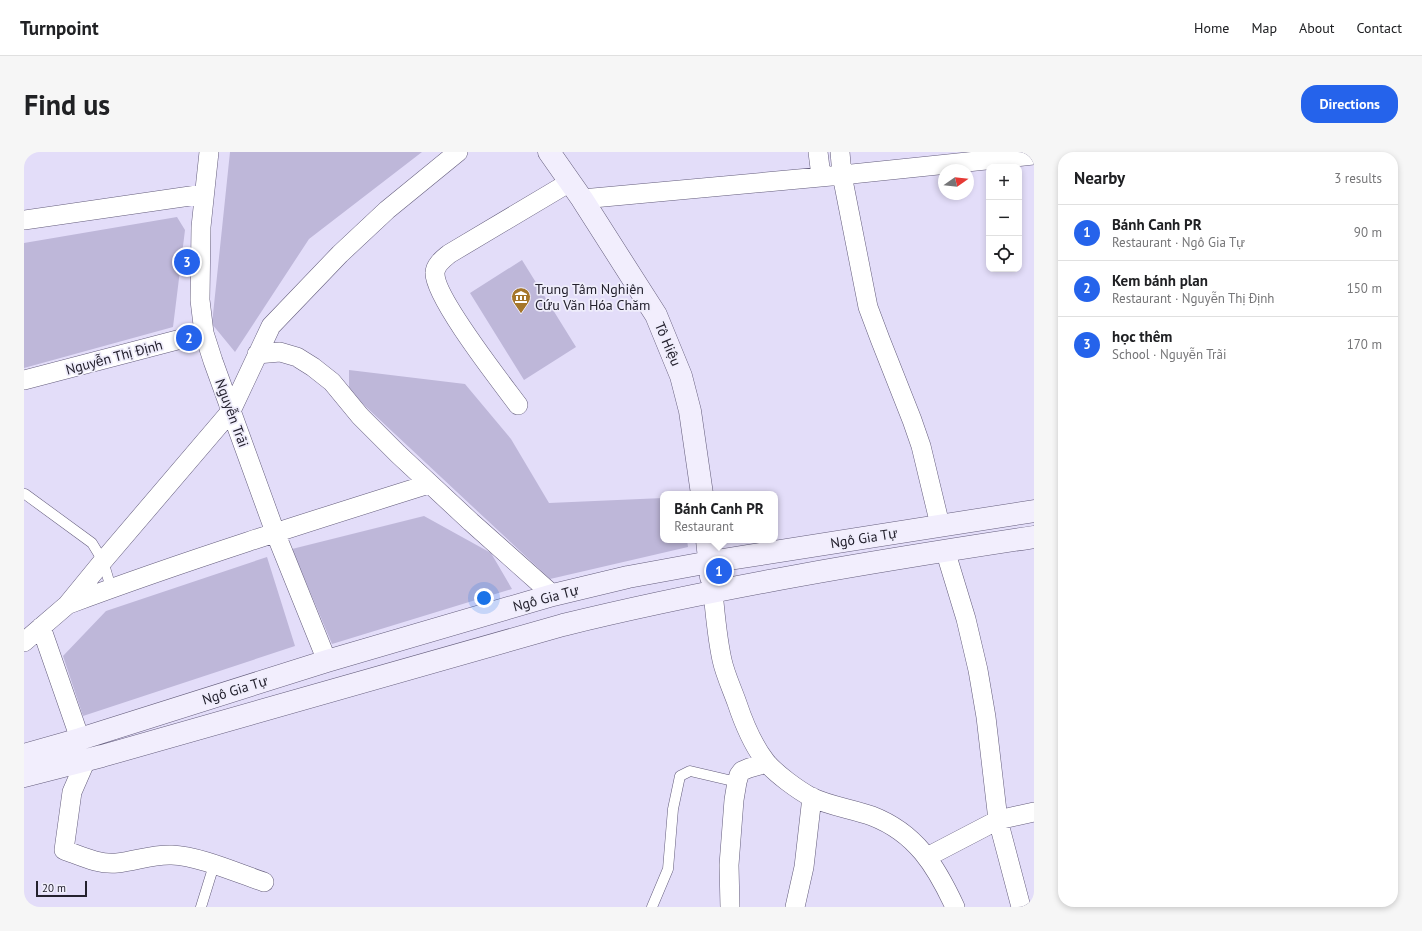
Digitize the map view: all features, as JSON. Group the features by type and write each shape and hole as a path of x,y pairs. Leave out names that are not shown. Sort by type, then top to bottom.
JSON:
{"main road":[{"name":"Tô Hiệu","path":"549,152 576,190 656,315 671,348 682,376 690,411 702,491"},
{"name":"Ngô Gia Tự","path":"24,755 80,739 327,661 553,595 628,577 710,562 1034,511"},
{"path":"940,525 945,550"},
{"name":"Ngô Gia Tự","path":"24,776 86,760 563,625 635,607 713,591 945,550 1034,537"},
{"path":"707,543 713,591"},
{"path":"553,595 563,625"},
{"path":"327,661 338,689"},
{"path":"80,739 86,760"}],"street":[{"name":"Nguyễn Trãi","path":"209,152 201,227 200,300 204,333 275,532 327,661"},
{"path":"24,642 67,605 231,412 271,326 340,254 387,210 458,152"},
{"path":"818,152 821,176"},
{"path":"840,152 842,175 868,307 921,446 940,525"},
{"path":"518,405 455,317 435,281 434,272 438,265 449,254 576,190 842,175 1034,155"},
{"path":"24,220 204,194"},
{"name":"Nguyễn Thị Định","path":"24,380 204,333"},
{"path":"257,354 280,352 297,357 332,382 360,416 430,484 553,595"},
{"path":"67,605 111,588 275,532 430,484"},
{"path":"945,550 966,619 978,670 986,717 998,820 1021,907"},
{"path":"713,591 716,630 722,661 744,723 753,742 767,763 793,786 812,797 872,817 890,825 908,836 927,857 955,907"},
{"path":"41,627 80,739"},
{"path":"86,760 72,792 64,850 94,861 116,863 153,856 172,855 190,857 264,882"},
{"path":"730,907 728,864 737,782 742,771 767,763"},
{"path":"795,907 804,867 812,797"},
{"path":"927,857 998,820 1034,812"}],"lane":[{"path":"25,494 92,543 103,562 111,588"},
{"path":"652,907 668,869 673,809 680,776 690,771 737,782"},
{"path":"201,907 214,865"}],"building":[{"path":"230,152 422,152 309,239 235,352 212,324"},
{"path":"177,217 185,230 173,327 24,368 24,243"},
{"path":"522,260 576,347 524,380 470,293"},
{"path":"349,370 465,384 511,439 549,503 660,498 660,543 687,543 688,547 550,579 349,391"},
{"path":"424,516 491,553 512,589 332,644 292,549"},
{"path":"267,557 295,646 83,716 63,656 106,611"}],"place":[{"name":"học thêm","path":"187,262"},
{"name":"Trung Tâm Nghiên Cứu Văn Hóa Chăm","path":"521,314"},
{"name":"Kem bánh plan","path":"189,338"},
{"name":"Bánh Canh PR","path":"719,571"}]}
